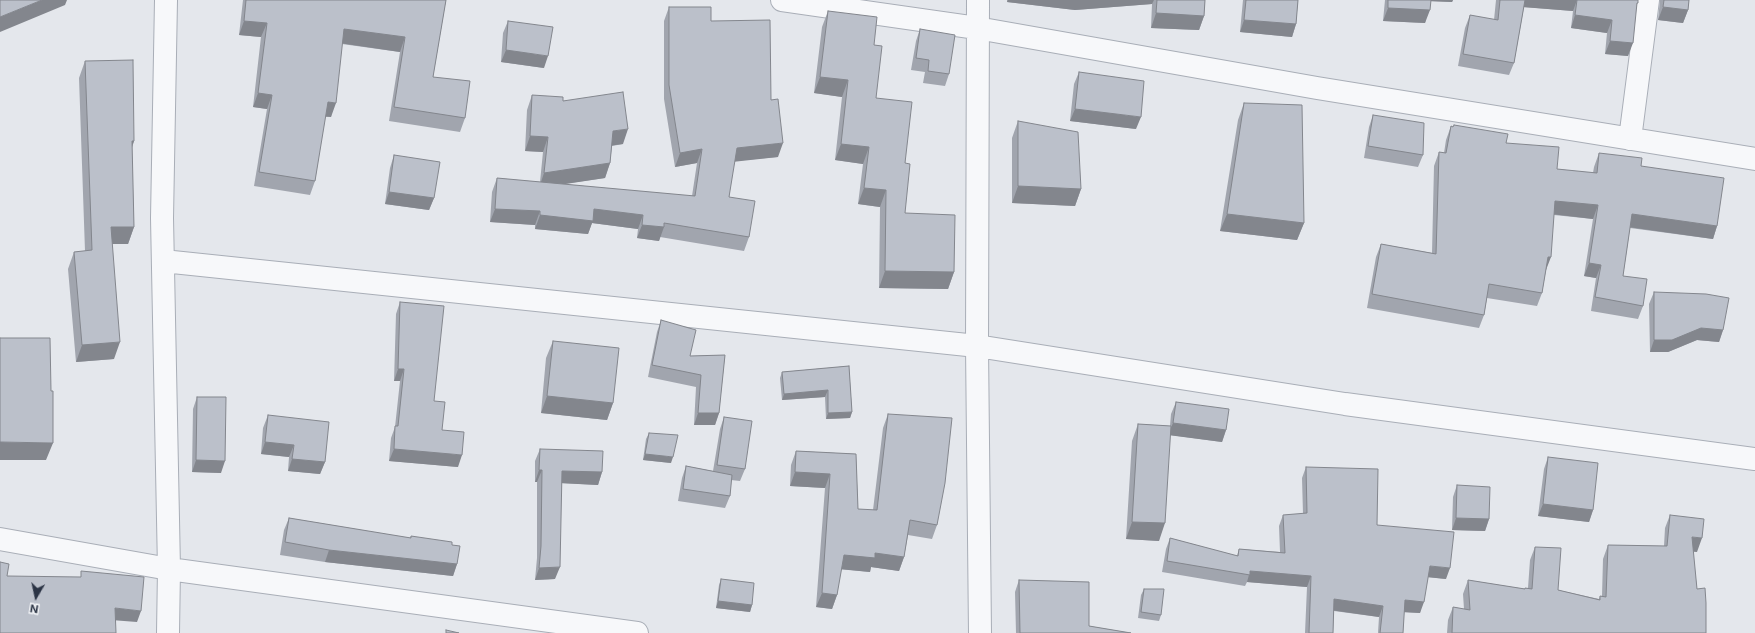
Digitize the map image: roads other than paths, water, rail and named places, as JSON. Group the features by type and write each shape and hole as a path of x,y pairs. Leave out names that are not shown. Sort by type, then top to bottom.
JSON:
{"street":[{"path":"166,0 162,218 169,569 168,633"},
{"path":"782,0 977,28 1317,88 1755,159"},
{"path":"978,0 976,346 980,633"},
{"path":"1630,139 1648,0"},
{"path":"163,261 976,346 1345,404 1755,459"},
{"path":"0,539 169,569 637,633"}]}
